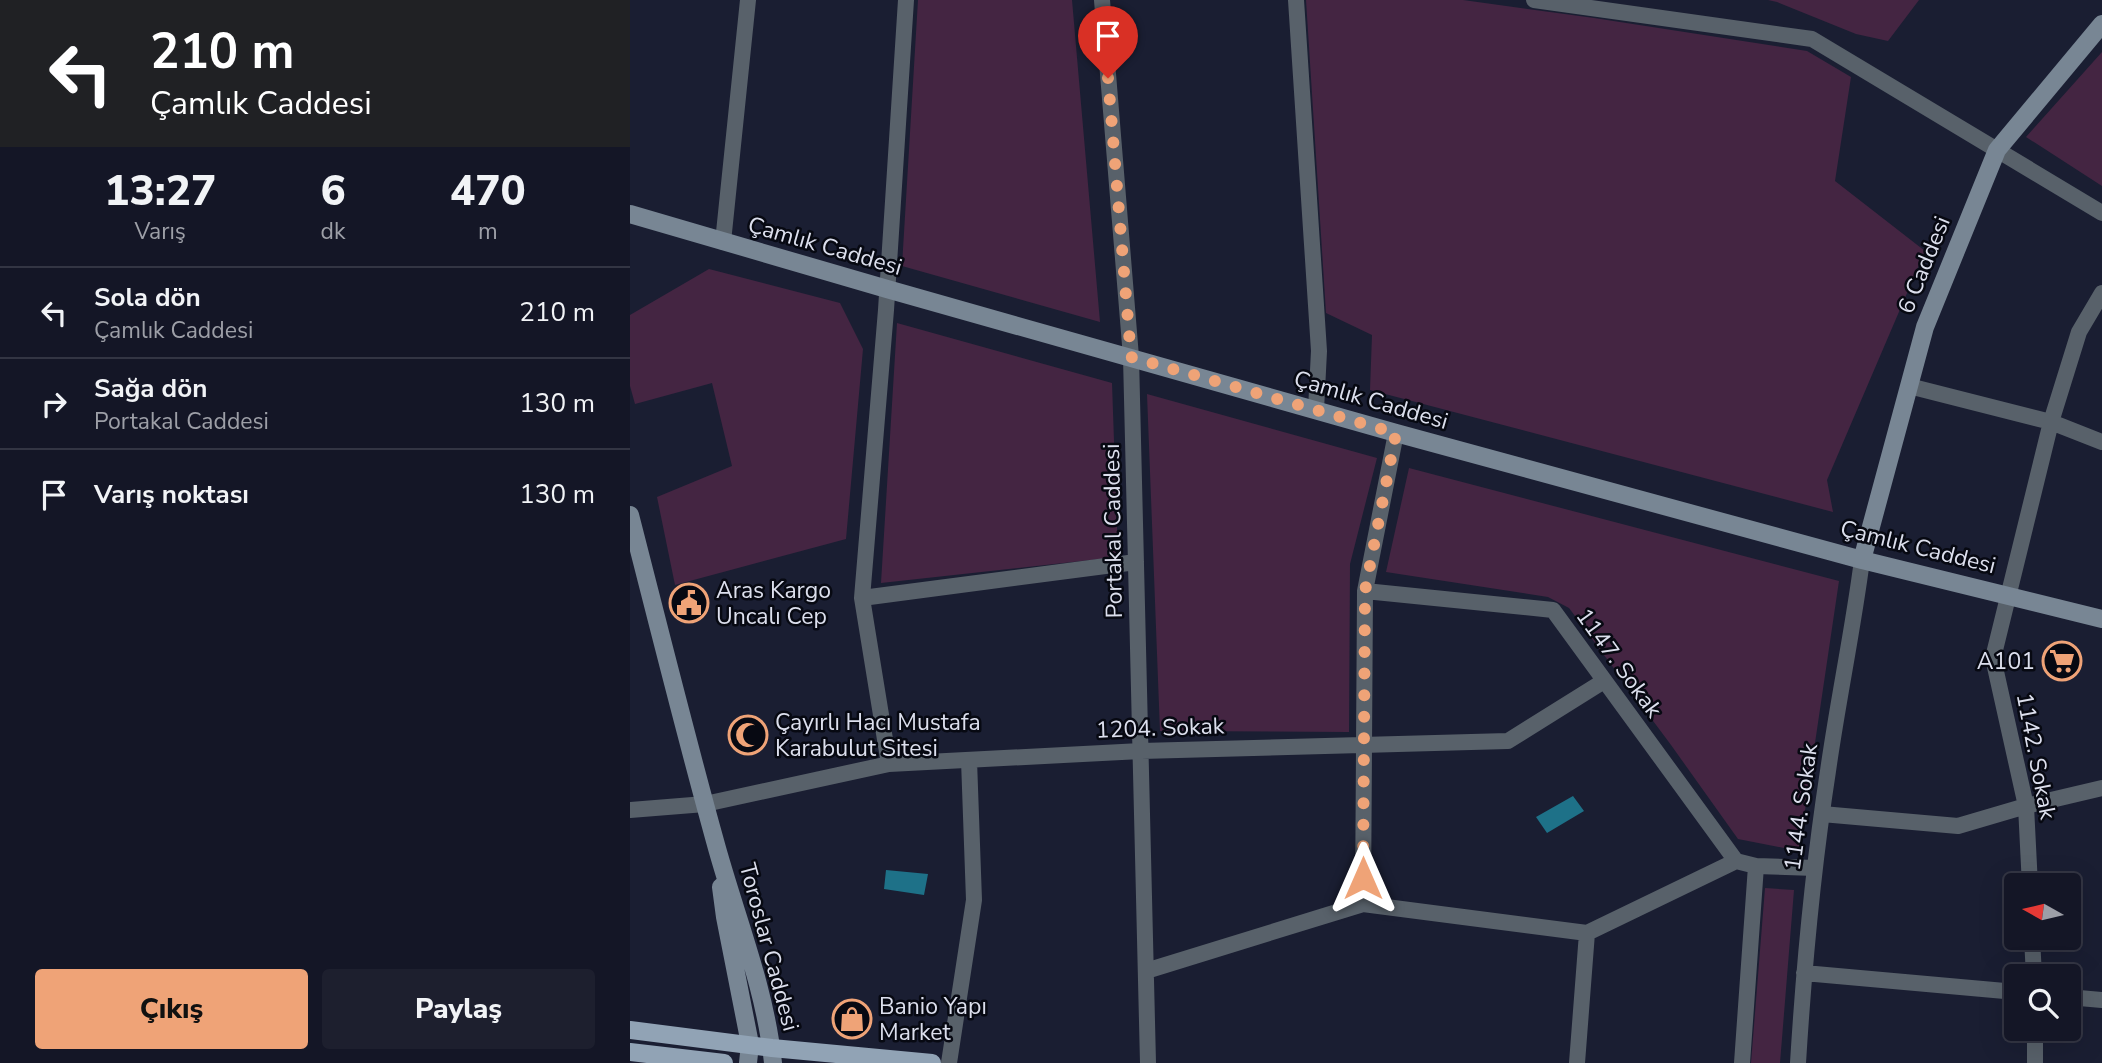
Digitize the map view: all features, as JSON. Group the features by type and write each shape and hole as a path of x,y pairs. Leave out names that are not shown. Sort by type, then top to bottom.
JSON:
{"main road":[{"path":"630,1030 750,1044 772,1056 932,1063"},
{"path":"630,1052 724,1063"}],"street":[{"path":"723,242 748,0"},
{"path":"889,764 862,598 887,289 906,0"},
{"name":"Portakal Caddesi","path":"1102,0 1131,357 1148,1063"},
{"path":"1296,0 1319,351 1316,410"},
{"path":"1534,0 1812,39 2102,213"},
{"name":"6 Caddesi","path":"1862,560 1925,327 1997,149 2102,24"},
{"name":"Çamlık Caddesi","path":"630,214 1396,433 1862,560 2102,619"},
{"name":"1142. Sokak","path":"2029,873 2026,806 1993,657 2051,422 2078,332 2102,293"},
{"path":"1909,386 2051,422 2102,442"},
{"path":"1363,904 1365,591 1396,433"},
{"name":"Toroslar Caddesi","path":"630,515 715,844 746,938 772,1056"},
{"name":"1144. Sokak","path":"1798,1063 1815,867 1862,560"},
{"path":"862,598 1136,562"},
{"name":"1147. Sokak","path":"1365,591 1553,610 1736,860"},
{"name":"1204. Sokak","path":"630,810 705,804 889,764 1141,751 1508,741 1604,681"},
{"path":"949,1063 974,900 969,760"},
{"path":"1822,814 1958,826 2102,788"},
{"name":"Toroslar Caddesi","path":"715,844 725,917 750,1044 748,1063"},
{"path":"1146,971 1363,904 1587,933 1736,860 1756,866 1815,867"},
{"path":"1742,1063 1756,866"},
{"path":"1577,1063 1587,933"},
{"path":"1804,973 2004,991"},
{"path":"2081,998 2102,1000"},
{"path":"2035,1041 2035,1063"}],"shaded area":[{"path":"918,0 1072,0 1100,322 902,266"},
{"path":"1306,0 1463,0 1594,18 1807,51 1851,77 1835,181 1925,251 1827,480 1833,512 1370,390 1372,335 1326,313"},
{"path":"1768,0 1919,0 1888,41 1856,34"},
{"path":"2102,52 2102,186 2026,137"},
{"path":"709,269 840,303 863,349 846,539 675,585 657,497 732,466 712,383 635,404 630,386 630,315"},
{"path":"897,323 1112,383 1118,557 881,583"},
{"path":"1147,394 1377,458 1350,564 1349,732 1160,731"},
{"path":"1409,468 1839,581 1799,851 1738,839 1569,608 1548,597 1386,572"},
{"path":"1765,888 1794,890 1780,1063 1751,1063"}],"water":[{"path":"1573,796 1584,811 1547,833 1536,817"},
{"path":"886,870 928,874 924,895 884,889"}],"place":[{"name":"Aras Kargo Uncalı Cep","path":"689,603"},
{"name":"A101","path":"2062,661"},
{"name":"Çayırlı Hacı Mustafa Karabulut Sitesi","path":"748,735"},
{"name":"Banio Yapı Market","path":"852,1019"}],"route":[{"path":"1108,78 1131,357 1396,433 1365,591 1363,878"}]}
